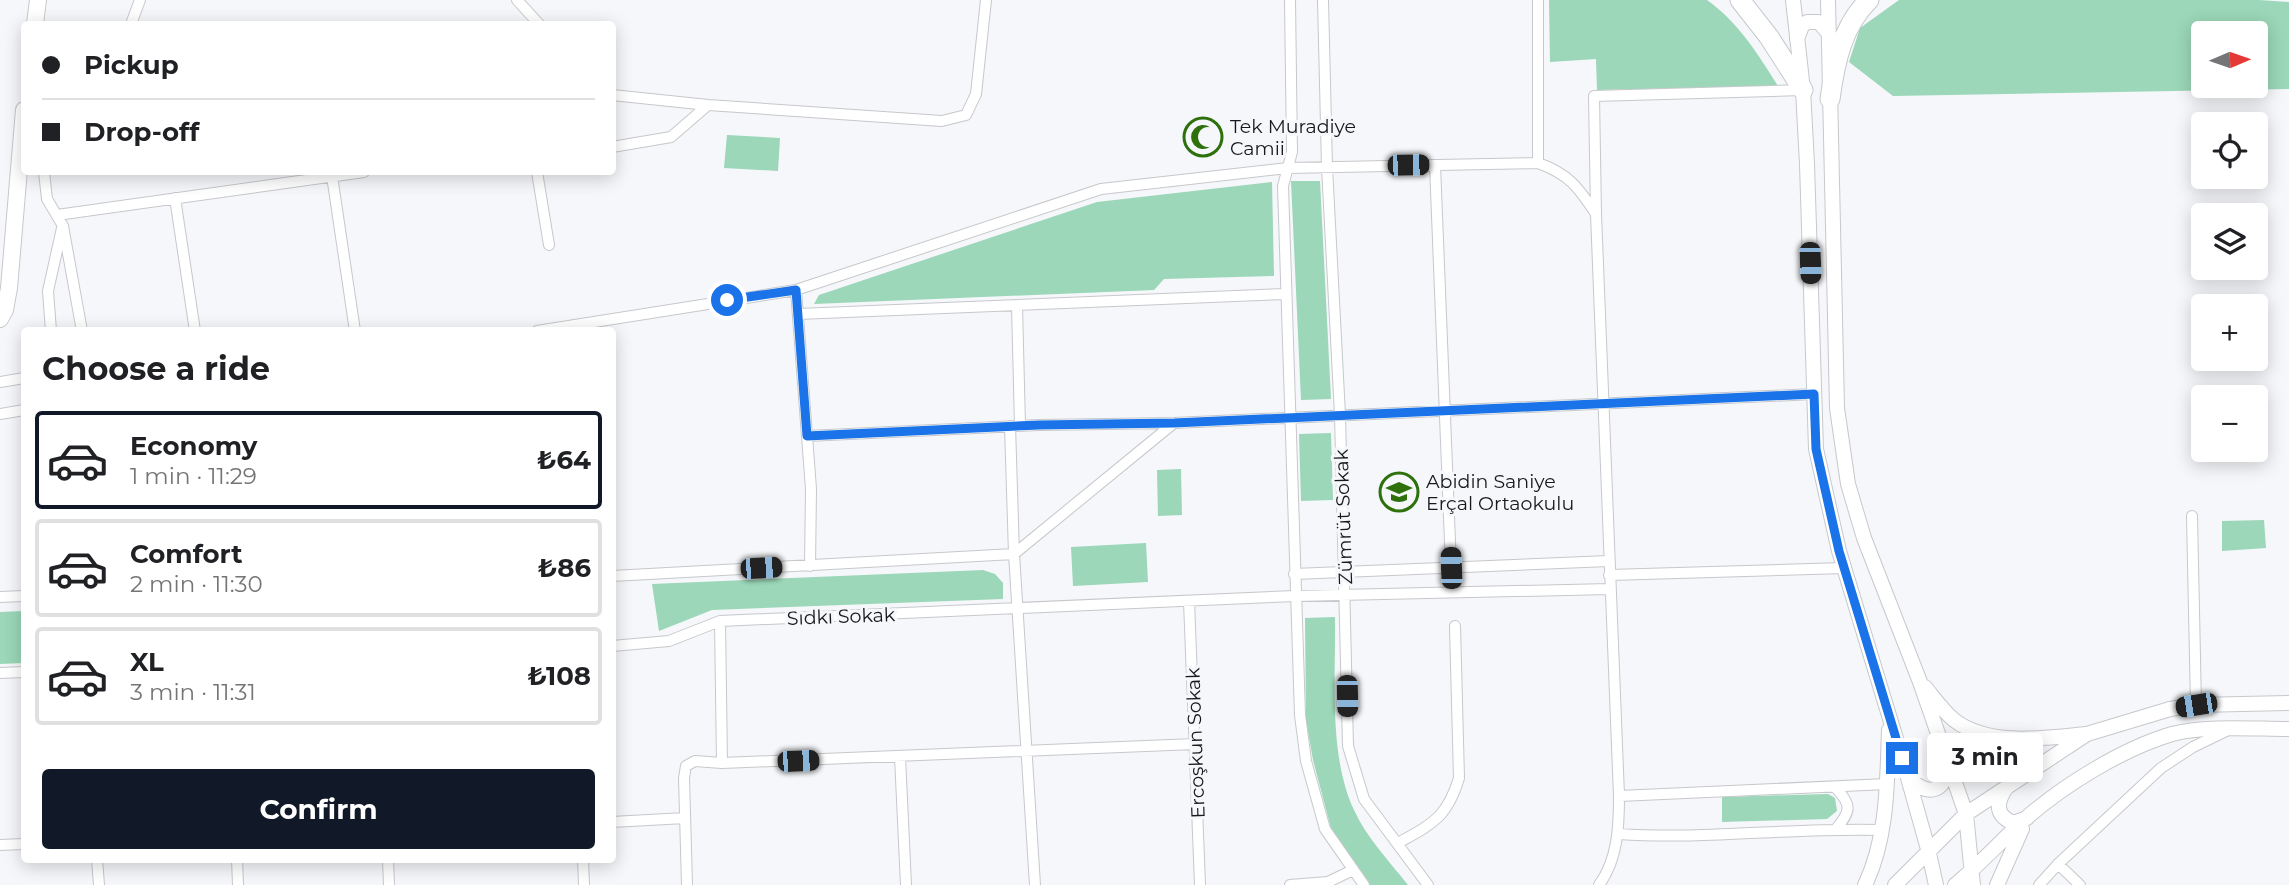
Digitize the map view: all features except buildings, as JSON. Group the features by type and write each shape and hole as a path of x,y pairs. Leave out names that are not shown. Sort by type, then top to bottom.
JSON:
{"highway":[{"path":"1740,0 1769,37 1803,90"},
{"path":"1830,99 1842,41 1850,24 1869,0"}],"main road":[{"path":"35,21 38,0"},
{"path":"1793,0 1803,90 1816,449 1844,568 1908,778 1936,885"},
{"path":"1828,0 1838,408 1848,484 1864,538 1920,682 1966,814 1973,878"},
{"path":"1797,40 1802,26 1813,21 1825,26 1829,34"},
{"path":"0,320 9,288 21,146"},
{"path":"1920,682 1954,720 1982,733 2011,738 2087,734 2170,709 2196,705 2289,703"},
{"path":"1865,885 1882,830 1887,784 1889,718"},
{"path":"1955,885 1973,878 2027,818 2098,767 2135,748 2174,734 2229,729 2289,729"},
{"path":"1895,885 1928,849 1966,814 2087,734"},
{"path":"1908,778 1917,787 1929,791 1940,787 1947,778 1948,762"},
{"path":"2007,787 1999,798 1998,810 2003,819 2013,822 2027,818"},
{"path":"1997,885 2027,818"}],"street":[{"path":"132,21 140,0"},
{"path":"517,0 536,21"},
{"path":"616,95 708,105 942,121 966,115 976,94 986,0"},
{"path":"1290,0 1292,152 1283,186 1300,715 1306,761 1325,829 1364,885"},
{"name":"Zümrüt Sokak","path":"1323,0 1327,167 1340,415 1348,746 1364,799 1428,885"},
{"path":"1538,0 1538,163"},
{"path":"1599,885 1605,877 1619,834 1619,796 1596,214 1594,96 1803,90"},
{"path":"616,146 671,137 708,105"},
{"path":"562,327 796,290 1101,189 1288,168 1538,163 1558,170 1579,188 1596,214"},
{"path":"1435,165 1451,568"},
{"path":"44,175 47,199 63,226 81,327"},
{"path":"57,215 340,175"},
{"path":"538,175 549,244"},
{"path":"332,176 354,327"},
{"path":"175,198 194,327"},
{"path":"51,327 48,291 63,226"},
{"path":"796,290 811,489 810,566"},
{"path":"798,314 1285,295"},
{"path":"1017,306 1014,554 1035,885"},
{"path":"0,382 21,378"},
{"path":"807,436 1015,426 1174,423 1814,394"},
{"path":"0,414 21,410"},
{"path":"616,576 1014,554 1174,423"},
{"path":"2192,516 2196,705"},
{"path":"1294,574 1609,561"},
{"path":"1609,575 1844,568"},
{"name":"Sıdkı Sokak","path":"616,646 668,641 720,621 1295,596 1610,589"},
{"path":"0,597 21,596"},
{"name":"Ercoşkun Sokak","path":"1189,601 1200,885"},
{"path":"720,621 722,763"},
{"path":"1398,843 1437,820 1453,796 1459,778 1455,626"},
{"path":"0,673 21,672"},
{"path":"2039,885 2161,768 2193,747 2229,729"},
{"path":"687,885 684,778 686,766 695,761 722,763 900,757 1195,744"},
{"path":"900,757 906,885"},
{"path":"1619,796 1887,784"},
{"path":"1836,788 1846,798 1848,807 1846,817 1836,829"},
{"path":"616,822 685,818"},
{"path":"1619,834 1650,836 1836,829 1882,830"},
{"path":"0,845 21,844"},
{"path":"97,863 99,885"},
{"path":"237,863 238,885"},
{"path":"388,863 389,885"},
{"path":"583,863 584,885"},
{"path":"2058,864 2080,885"},
{"path":"1290,885 1328,882 1353,870"}],"green space":[{"path":"1549,0 1707,0 1738,28 1778,86 1597,90 1596,59 1550,62"},
{"path":"1899,0 2289,2 2289,89 2268,89 2268,21 2191,21 2191,91 1893,96 1849,62 1860,28"},
{"path":"727,135 780,138 778,171 724,168"},
{"path":"1291,181 1320,181 1331,399 1301,400"},
{"path":"1272,182 1274,276 1164,279 1154,290 814,304 819,295 1097,202"},
{"path":"1331,433 1333,500 1301,501 1299,434"},
{"path":"1181,469 1182,515 1158,516 1157,470"},
{"path":"2264,520 2266,548 2222,551 2222,521"},
{"path":"1146,543 1148,582 1073,586 1071,547"},
{"path":"983,570 995,574 1003,583 1003,599 712,610 659,631 652,584"},
{"path":"21,611 21,663 0,664 0,612"},
{"path":"1335,617 1335,715 1340,765 1346,788 1365,830 1408,885 1370,885 1332,832 1313,760 1306,720 1305,618"},
{"path":"1828,794 1835,798 1837,811 1827,819 1722,822 1722,797"}],"place":[{"name":"Tek Muradiye Camii","path":"1203,137"},
{"name":"Abidin Saniye Erçal Ortaokulu","path":"1399,492"}],"route":[{"path":"727,300 796,290 807,436 1039,425 1174,423 1814,394 1816,449 1839,551 1902,758"}]}
